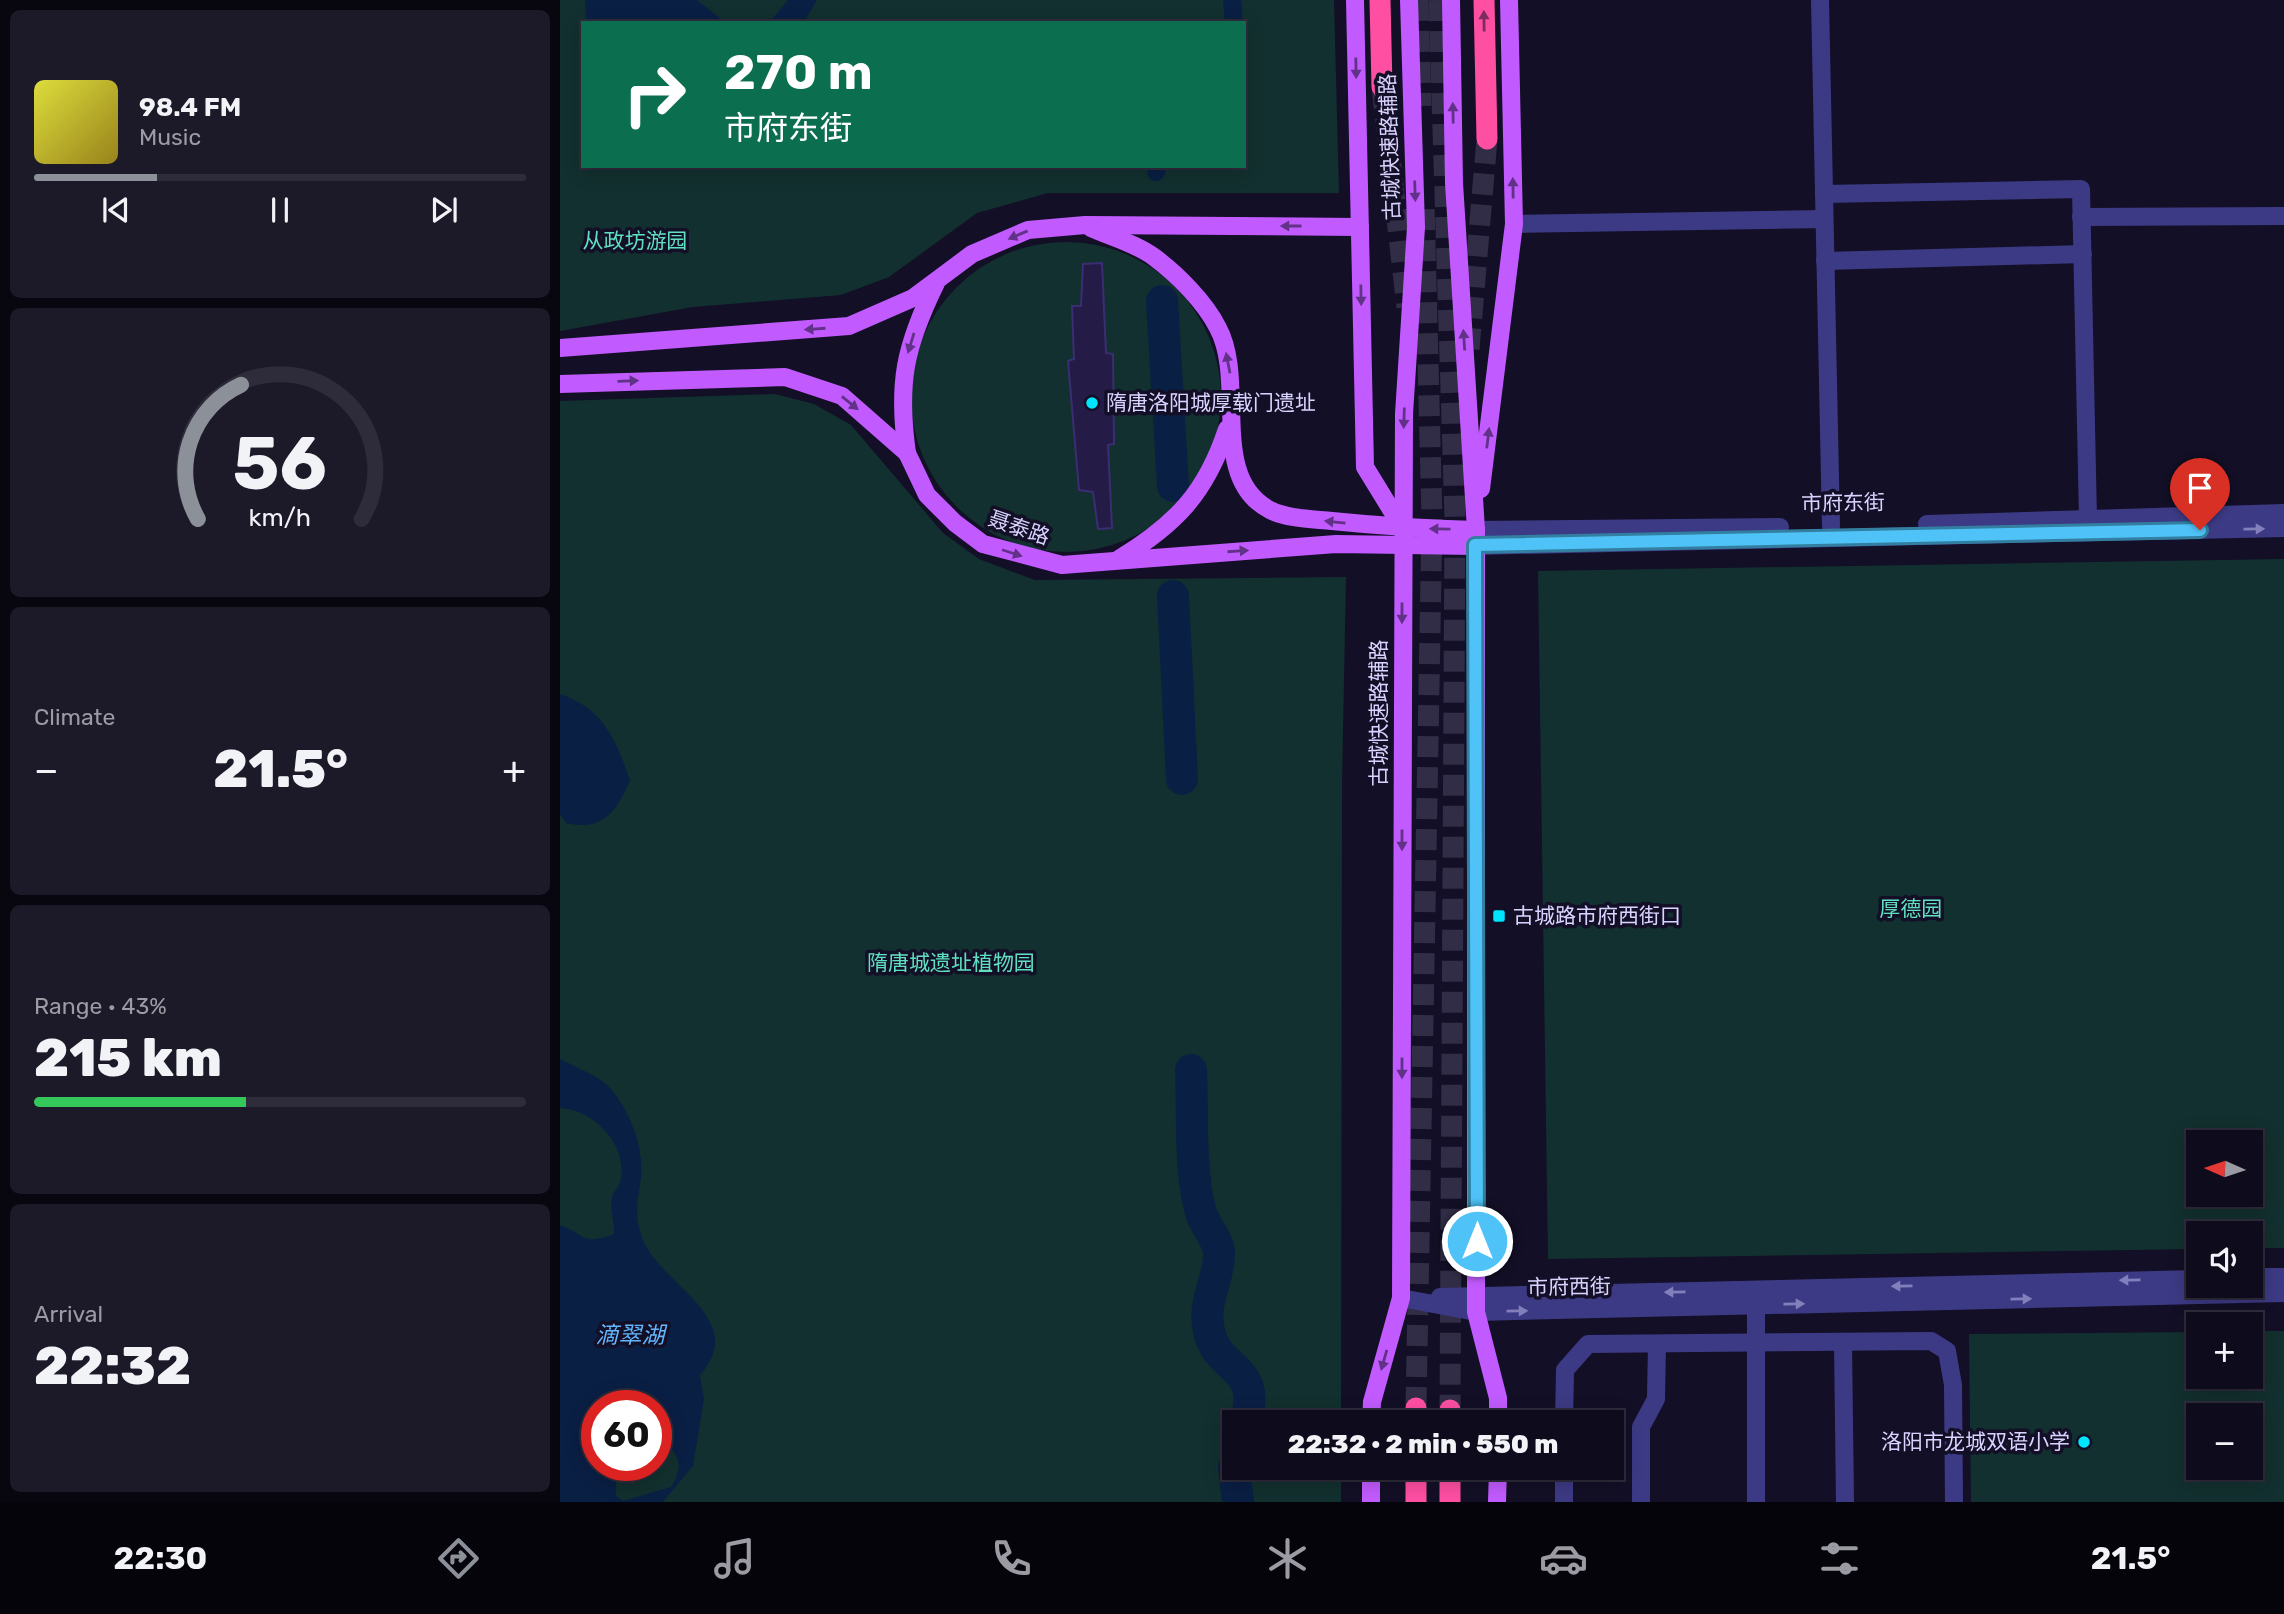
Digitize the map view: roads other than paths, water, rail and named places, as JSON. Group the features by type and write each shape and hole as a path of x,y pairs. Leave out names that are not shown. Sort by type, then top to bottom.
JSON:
{"highway":[{"path":"1380,0 1381,87"},
{"path":"1484,0 1487,139"},
{"path":"1416,1480 1416,1502"},
{"path":"1450,1480 1450,1502"}],"main road":[{"path":"1355,0 1365,467 1403,537"},
{"name":"古城快速路辅路","path":"1372,1410 1401,1298 1404,414 1416,227 1409,0"},
{"path":"1451,0 1454,183 1476,538 1477,1304 1498,1398 1498,1410"},
{"path":"1476,538 1514,224 1509,0"},
{"path":"560,348 849,326 913,298 972,254 1028,230 1085,225 1360,227"},
{"path":"1085,225 1153,256 1188,289 1219,328 1229,362 1233,460 1248,492 1270,510 1403,537"},
{"path":"907,453 902,419 903,368 917,321 938,280"},
{"name":"聂泰路","path":"560,384 785,377 842,396 907,453 927,495 955,523 983,544 1062,565 1403,537"},
{"path":"1115,561 1158,535 1188,505 1217,461 1233,412"},
{"name":"市府东街","path":"1403,537 1476,538"},
{"path":"1371,1480 1371,1502"},
{"path":"1497,1480 1497,1502"}],"street":[{"path":"1820,0 1831,526"},
{"path":"1824,194 2081,189 2088,519"},
{"path":"2081,217 2284,216"},
{"path":"1514,224 1824,219"},
{"path":"1825,261 2082,254"},
{"name":"市府东街","path":"1476,538 2284,513"},
{"name":"市府东街","path":"1476,538 2284,528"},
{"path":"2263,1277 2284,1277"},
{"name":"市府西街","path":"1477,1304 2186,1279"},
{"name":"市府西街","path":"1401,1298 1477,1304 1756,1305 2284,1293"},
{"path":"1756,1305 1756,1502"},
{"path":"1564,1410 1565,1370 1588,1344 1757,1345 1931,1341 1947,1351 1953,1385 1954,1502"},
{"path":"1843,1343 1845,1502"},
{"path":"1641,1502 1641,1427 1656,1399 1657,1344"},
{"path":"1564,1480 1564,1502"}],"water":[{"path":"585,0 697,0 723,21 586,21"},
{"path":"788,0 817,0 804,21 768,21"},
{"path":"560,694 587,708 606,727 630,780 614,810 599,822 579,825 566,823 560,814"},
{"name":"滴翠湖","path":"560,1059 600,1080 610,1088 624,1107 640,1154 641,1177 637,1215 643,1240 653,1256 697,1303 709,1320 715,1337 713,1355 700,1375 704,1399 693,1466 663,1502 560,1502 560,1225 589,1239 614,1234 611,1202 620,1183 622,1169 620,1156 606,1132 585,1115 560,1108"}],"waterway":[{"path":"1232,0 1234,21"},
{"path":"1156,172 1157,168"},
{"path":"1162,301 1173,486"},
{"path":"1173,596 1182,779"},
{"path":"1191,1070 1193,1161 1197,1197 1201,1213 1219,1252 1207,1320 1214,1344 1244,1379 1249,1390 1248,1410"},
{"path":"1235,1480 1238,1502"}],"tunnel":[{"path":"1418,0 1421,106"},
{"path":"1439,0 1455,519 1450,1410"},
{"path":"1382,87 1407,307"},
{"path":"1469,349 1487,139"},
{"path":"1416,1408 1432,520 1424,205"}],"place":[{"name":"隋唐洛阳城厚载门遗址","path":"1092,403"},
{"name":"古城路市府西街口","path":"1499,916"},
{"name":"洛阳市龙城双语小学","path":"2084,1442"}],"park label":[{"name":"从政坊游园","path":"635,241"},
{"name":"厚德园","path":"1911,909"},
{"name":"隋唐城遗址植物园","path":"951,963"}]}
